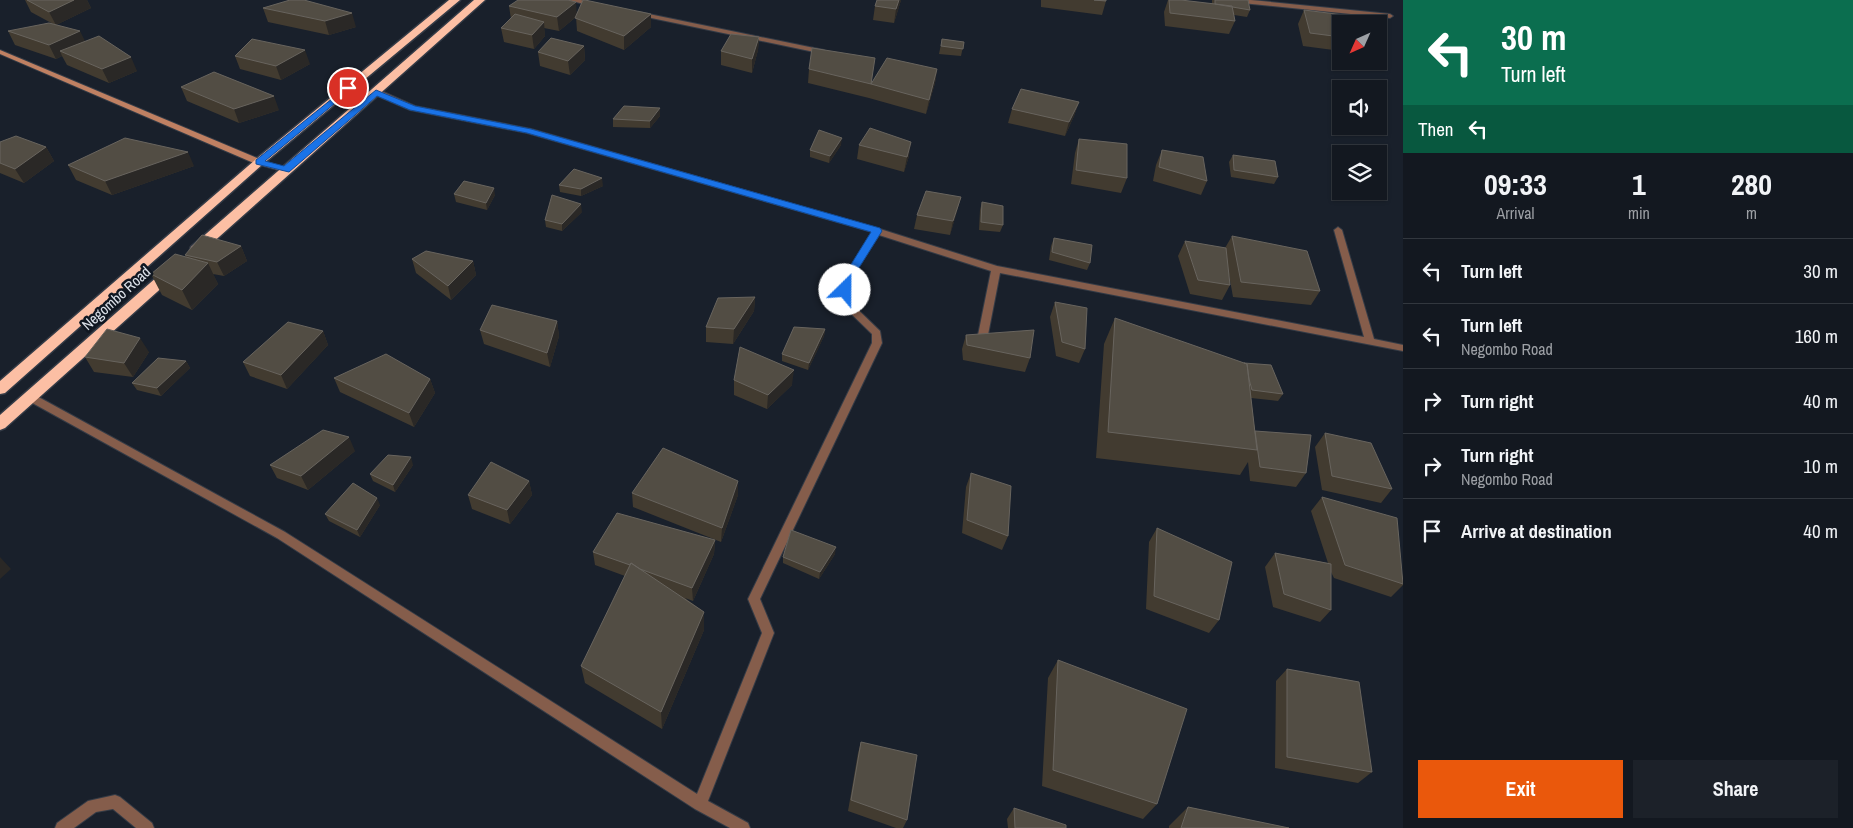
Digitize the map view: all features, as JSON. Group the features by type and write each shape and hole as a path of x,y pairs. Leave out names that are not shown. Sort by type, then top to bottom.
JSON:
{"highway":[{"name":"Negombo Road","path":"0,389 259,162 455,0"},
{"name":"Negombo Road","path":"0,424 480,0"}],"street":[{"path":"570,0 600,6"},
{"path":"1232,0 1390,16"},
{"path":"629,12 832,53"},
{"path":"0,52 259,162 286,170"},
{"path":"376,92 413,108 528,131 877,231 996,269 1403,348"},
{"path":"1338,230 1370,341"},
{"path":"700,804 768,632 754,598 877,343 877,333 843,301 847,279 877,231"},
{"path":"981,345 996,269"},
{"path":"30,397 281,536 700,804 743,828"},
{"path":"62,828 93,806 115,802 147,828"}],"building":[{"path":"27,0 74,0 49,12"},
{"path":"290,0 304,0 352,13 325,21 263,8"},
{"path":"518,0 568,0 576,2 557,17 509,6"},
{"path":"583,0 651,14 624,36 575,18"},
{"path":"877,0 899,0 896,9 875,6"},
{"path":"1169,0 1232,6 1235,21 1170,13"},
{"path":"1215,0 1248,0 1250,10 1215,4"},
{"path":"1304,10 1344,15 1332,15 1332,36 1310,33"},
{"path":"515,14 544,22 532,35 501,28"},
{"path":"49,23 80,31 49,45 8,31"},
{"path":"731,34 759,37 752,59 721,51"},
{"path":"99,36 131,57 102,69 60,51"},
{"path":"551,38 584,46 568,61 538,52"},
{"path":"252,39 305,50 276,66 235,56"},
{"path":"942,39 964,42 963,49 941,46"},
{"path":"812,48 875,58 871,84 809,69"},
{"path":"887,58 937,69 929,100 871,84"},
{"path":"214,72 274,96 234,109 181,87"},
{"path":"1021,89 1079,102 1069,122 1012,109"},
{"path":"624,106 660,108 650,121 613,119"},
{"path":"870,128 911,142 907,157 859,145"},
{"path":"819,130 842,138 830,156 810,150"},
{"path":"16,136 46,147 15,169 0,163 0,142"},
{"path":"125,138 188,152 105,181 68,165"},
{"path":"1079,139 1127,144 1127,178 1076,170"},
{"path":"1162,150 1203,157 1207,181 1159,167"},
{"path":"1233,155 1275,161 1278,177 1234,170"},
{"path":"574,169 602,178 581,189 559,185"},
{"path":"464,181 494,188 486,203 454,194"},
{"path":"926,191 961,197 953,221 917,215"},
{"path":"552,195 581,204 562,224 545,220"},
{"path":"982,202 1003,206 1003,225 981,222"},
{"path":"202,235 241,246 217,262 185,255"},
{"path":"1232,236 1307,251 1320,291 1241,282"},
{"path":"1054,238 1092,245 1090,263 1052,252"},
{"path":"1185,241 1226,248 1230,285 1198,280"},
{"path":"426,251 473,261 448,286 412,259"},
{"path":"175,254 208,263 182,290 151,274"},
{"path":"755,297 734,329 706,327 718,298"},
{"path":"1055,302 1087,308 1085,349 1062,342"},
{"path":"492,305 557,321 547,353 480,330"},
{"path":"1115,318 1247,364 1257,450 1108,432"},
{"path":"288,322 323,331 281,375 243,362"},
{"path":"794,327 825,329 809,363 782,354"},
{"path":"107,329 140,338 124,363 85,357"},
{"path":"1034,330 1030,358 967,345 966,335"},
{"path":"740,347 794,370 768,395 734,380"},
{"path":"386,354 430,379 409,413 334,378"},
{"path":"158,358 186,361 157,388 132,383"},
{"path":"1244,363 1271,365 1283,394 1252,390 1247,364"},
{"path":"323,430 349,437 301,476 270,465"},
{"path":"1255,431 1311,435 1306,473 1260,467"},
{"path":"1325,433 1371,443 1392,489 1332,476"},
{"path":"663,448 738,481 722,528 632,493"},
{"path":"388,455 411,457 393,485 370,474"},
{"path":"491,462 529,481 507,510 468,495"},
{"path":"971,473 1011,486 1008,536 967,520"},
{"path":"353,483 377,498 357,530 325,514"},
{"path":"1322,497 1397,518 1403,584 1345,565"},
{"path":"617,513 715,540 692,588 640,569 631,563 630,565 593,552"},
{"path":"1157,528 1232,562 1219,620 1154,596"},
{"path":"791,530 836,547 820,572 783,557"},
{"path":"1275,553 1331,564 1331,610 1284,594"},
{"path":"631,563 704,612 661,712 581,666"},
{"path":"1058,660 1187,709 1157,804 1053,770"},
{"path":"1287,669 1359,682 1372,772 1287,757"},
{"path":"861,742 917,755 907,820 851,800"},
{"path":"1188,807 1289,828 1181,828"},
{"path":"1014,808 1066,825 1066,828 1015,828"}],"route":[{"path":"348,88 259,162 286,170 376,92 413,108 528,131 877,231 847,279 845,290"}]}
